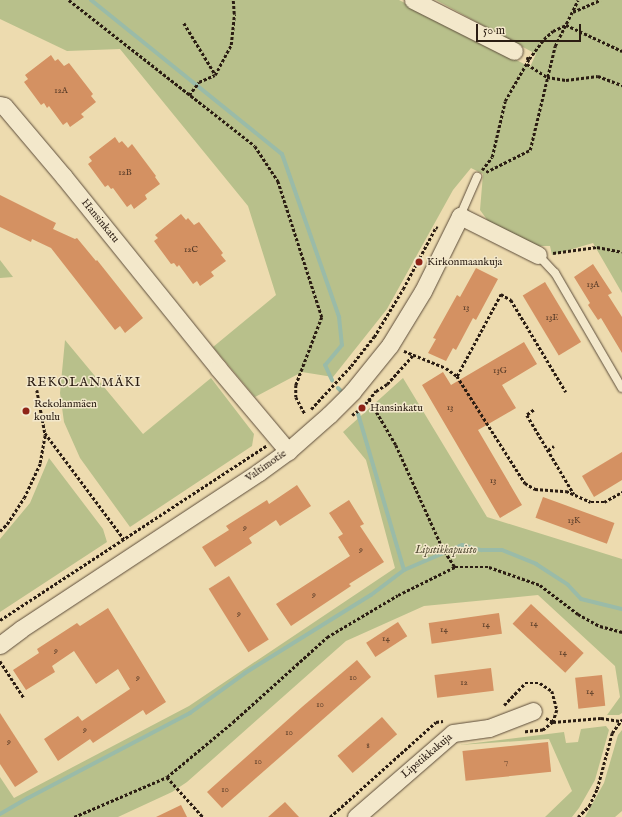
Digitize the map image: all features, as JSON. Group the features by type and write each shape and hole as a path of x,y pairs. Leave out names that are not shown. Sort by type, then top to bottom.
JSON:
{"street":[{"path":"413,0 514,52"},
{"name":"Hansinkatu","path":"0,105 4,106 64,177 218,368 288,451"},
{"path":"460,216 538,255"},
{"name":"Valtimotie","path":"0,645 20,629 288,451 329,415 352,392 390,345 423,291 460,216"},
{"name":"Lipstikkakuja","path":"356,817 453,733 489,728 533,711"}],"lane":[{"path":"460,216 477,177"},
{"path":"538,255 555,273 622,388"}],"path":[{"path":"70,0 255,146 278,181 322,317 296,385 296,397 306,414"},
{"path":"189,95 199,82 215,75 231,45 234,14 233,0"},
{"path":"477,177 530,150 555,46 578,0"},
{"path":"573,12 600,0"},
{"path":"184,22 215,75"},
{"path":"477,177 492,157 505,101 529,60 553,31 566,25 622,51"},
{"path":"514,52 529,60"},
{"path":"527,64 547,77 566,80 598,76 622,85"},
{"path":"538,255 597,246 622,252"},
{"path":"457,376 501,294 511,300 566,392"},
{"path":"390,345 446,368 457,376 525,483 535,489 566,492 591,502 604,502 622,492"},
{"path":"376,391 386,384 413,355"},
{"path":"0,531 7,524 24,498 40,463 45,433 37,390"},
{"path":"369,399 396,445 442,547 455,567"},
{"path":"534,410 527,415 574,495"},
{"path":"45,433 135,554"},
{"path":"548,450 554,446"},
{"path":"74,817 167,777 234,722 327,637 398,595 455,567 489,567 540,584 578,614 600,626 622,632"},
{"path":"0,661 24,698"},
{"path":"533,711 553,722 600,718 621,720"},
{"path":"578,817 590,806 597,789 612,732 621,720"},
{"path":"167,777 203,817"}],"green space":[{"path":"0,0 399,0 530,67 536,54 436,0 622,0 622,293 593,243 552,255 550,246 538,246 488,221 480,210 483,174 471,168 453,190 387,309 333,377 302,372 255,397 213,347 276,295 248,206 120,49 67,51 0,19"},
{"path":"0,260 13,277 0,278"},
{"path":"65,340 143,434 211,378 254,434 252,446 130,527 80,458 64,422 60,393"},
{"name":"Lipstikkapuisto","path":"403,378 487,517 622,559 622,713 619,715 607,715 620,697 615,666 538,595 424,606 346,641 187,782 172,792 118,817 0,817 0,777 14,798 189,706 395,568 366,460 343,432"},
{"path":"49,458 103,529 107,542 0,612 0,539 30,503"},
{"path":"606,726 609,730 595,780 572,817 545,817 572,791 549,739 459,745 564,732 566,743 578,742 581,729"},
{"path":"622,730 622,811 615,817 585,817 604,783 618,735"}],"building":[{"path":"51,55 55,61 58,59 64,66 69,63 93,94 91,96 96,102 81,114 84,117 70,127 67,122 63,125 49,106 47,108 44,103 41,105 24,82 28,79 25,75"},
{"path":"115,137 119,143 122,141 128,148 132,144 156,176 155,177 160,184 145,195 147,199 134,209 131,204 127,207 113,188 111,189 108,185 105,187 88,164 92,161 89,157"},
{"path":"0,195 56,223 53,229 75,239 77,238 96,261 97,260 143,318 125,333 120,326 115,330 51,248 32,239 31,242 0,227"},
{"path":"181,214 186,220 188,218 194,225 199,222 223,253 221,255 226,261 211,272 214,276 200,286 197,281 193,284 179,265 177,267 174,263 171,264 154,241 158,238 155,235"},
{"path":"593,264 612,293 608,295 622,317 622,353 601,318 598,320 588,305 590,303 574,277"},
{"path":"476,268 498,279 476,320 473,318 456,350 453,348 446,361 428,353 436,339 433,338 457,295 460,297"},
{"path":"545,282 581,342 559,355 523,295"},
{"path":"524,342 537,364 502,385 516,408 478,430 522,505 500,518 422,385 443,372 451,385"},
{"path":"622,452 622,480 594,497 582,476"},
{"path":"297,485 311,506 280,526 276,520 249,538 252,543 215,567 202,547 229,530 226,526 267,500 269,504"},
{"path":"543,497 614,523 607,544 535,518"},
{"path":"349,500 364,524 360,526 384,562 349,584 351,586 291,626 276,604 350,556 338,537 343,534 329,513"},
{"path":"229,576 269,640 248,652 209,589"},
{"path":"531,604 584,653 565,673 513,624"},
{"path":"108,608 166,702 146,715 143,710 93,743 90,739 58,761 44,739 78,716 82,721 130,689 118,669 96,684 74,651 52,666 55,672 26,690 13,670 39,653 37,649 77,623 80,626"},
{"path":"499,613 502,634 432,644 429,623"},
{"path":"398,622 407,636 375,657 366,643"},
{"path":"357,660 371,677 222,808 207,792"},
{"path":"491,668 494,691 437,698 434,675"},
{"path":"602,675 605,706 578,709 575,678"},
{"path":"0,713 38,772 15,787 0,764"},
{"path":"382,717 397,734 353,773 337,756"},
{"path":"548,742 551,772 466,781 462,751"},
{"path":"285,802 299,817 268,817"},
{"path":"181,805 187,817 156,817"}],"waterway":[{"path":"91,0 282,154 339,317 342,345 325,365 332,380"},
{"path":"338,388 343,393"},
{"path":"0,814 190,713 245,673 371,595 404,570 358,414"},
{"path":"404,570 462,545 481,550 502,550 536,564 568,585 581,599 622,609"}],"place":[{"name":"Kirkonmaankuja","path":"419,262"},
{"name":"Hansinkatu","path":"362,408"},
{"name":"Rekolanmäen koulu","path":"26,411"}],"district":[{"name":"REKOLANMÄKI","path":"84,383"}]}
